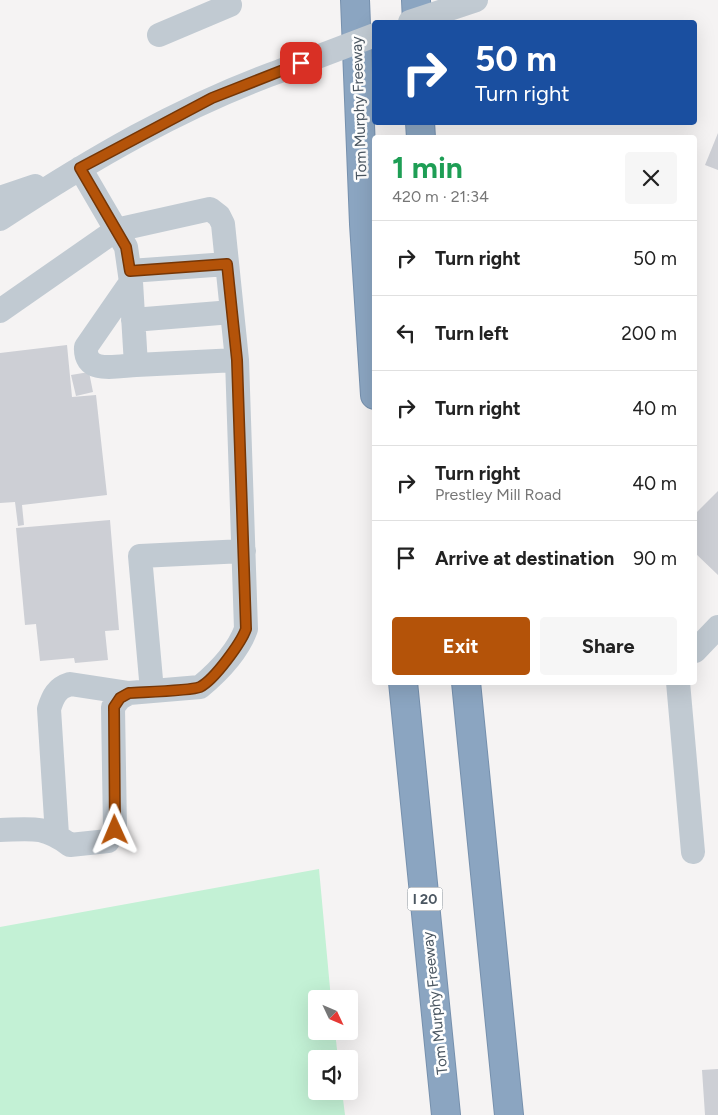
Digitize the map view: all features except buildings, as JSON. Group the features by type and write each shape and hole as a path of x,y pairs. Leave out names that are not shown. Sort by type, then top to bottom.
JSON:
{"highway":[{"name":"Tom Murphy Freeway","path":"355,0 364,224 372,348"},
{"path":"416,0 417,20"},
{"name":"Tom Murphy Freeway","path":"402,685 446,1115"},
{"path":"466,685 509,1115"}],"street":[{"path":"416,20 476,0"},
{"path":"159,35 195,8 230,5"},
{"path":"0,219 74,171 212,98 372,36"},
{"path":"0,198 74,171"},
{"path":"74,171 126,247 134,320 136,365"},
{"path":"0,312 116,230 210,209 219,216 223,224 237,360 246,629 242,639 210,678 200,687 140,692 70,684 62,686 53,696 49,709 56,835"},
{"path":"130,276 227,264"},
{"path":"130,276 86,347 85,357 90,364 98,368 237,360"},
{"path":"134,320 232,312"},
{"path":"140,692 140,556 244,551"},
{"path":"697,649 718,627"},
{"path":"678,685 693,852"},
{"path":"0,830 40,828 56,835 70,845 95,844 108,841 115,830 114,707 120,698 140,692"}],"green space":[{"path":"319,869 330,990 308,990 308,1040 336,1040 337,1050 308,1050 308,1100 343,1100 345,1115 0,1115 0,927"}],"route":[{"path":"115,830 114,707 120,698 129,693 200,687 210,678 242,639 246,629 237,360 227,264 130,271 126,247 80,168 212,98 301,63"}]}
